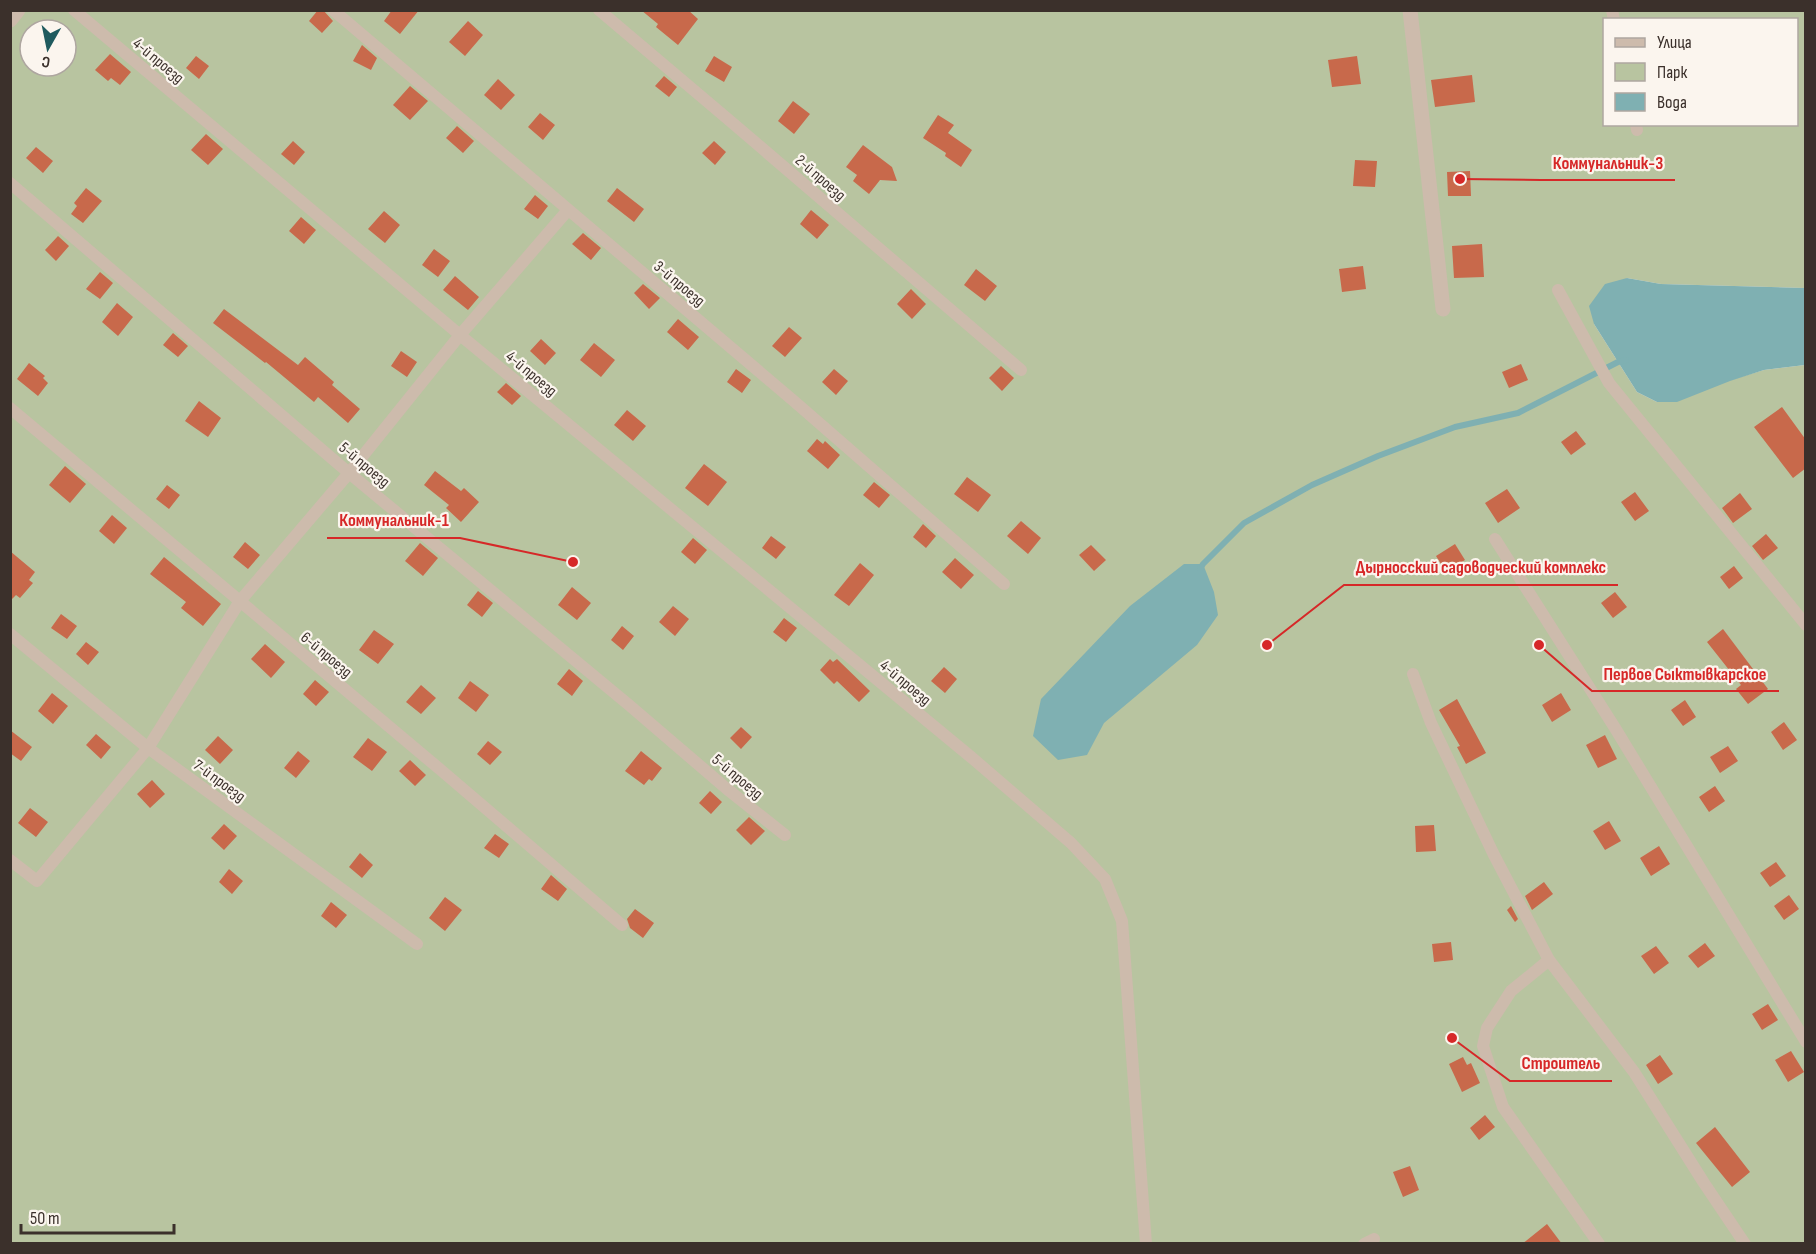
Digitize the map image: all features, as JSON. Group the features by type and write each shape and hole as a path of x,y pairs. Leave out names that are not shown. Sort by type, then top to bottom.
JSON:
{"street":[{"path":"10,20 18,10"},
{"path":"1410,10 1443,309"}],"lane":[{"name":"4-й проезд","path":"74,10 460,335 971,757 1071,843 1105,879 1122,921 1146,1244"},
{"name":"3-й проезд","path":"333,10 795,402 1004,584"},
{"name":"2-й проезд","path":"599,10 1021,370"},
{"name":"5-й проезд","path":"10,183 349,473 785,835"},
{"path":"10,860 37,881 148,748 240,601 349,473 460,335 568,210"},
{"path":"1558,290 1609,383 1806,625"},
{"name":"6-й проезд","path":"10,408 622,925"},
{"path":"1495,539 1615,728 1806,1042"},
{"name":"7-й проезд","path":"10,634 148,748 417,944"},
{"path":"1413,674 1431,723 1494,855 1548,960 1634,1072 1745,1244"},
{"path":"1548,960 1511,991 1487,1028 1483,1046 1503,1107 1599,1244"}],"green space":[{"path":"10,11 1805,11 1805,288 1661,284 1627,278 1594,324 1637,392 1657,402 1764,370 1805,365 1805,1243 11,1243"}],"water":[{"path":"1627,278 1661,284 1805,288 1805,365 1764,370 1677,402 1657,402 1637,392 1594,324 1589,306 1605,284"},
{"path":"1184,564 1203,564 1214,592 1218,615 1197,645 1104,723 1087,755 1058,760 1033,736 1041,699 1130,606"}],"building":[{"path":"318,10 323,10 333,21 322,33 309,21"},
{"path":"392,10 419,10 400,34 384,21"},
{"path":"641,10 688,10 698,19 678,45 656,27 658,24"},
{"path":"468,21 483,35 465,56 449,42"},
{"path":"362,45 377,58 371,70 353,61"},
{"path":"110,54 131,72 120,85 111,78 108,81 95,70"},
{"path":"196,56 209,66 199,79 186,68"},
{"path":"714,56 732,67 724,82 705,71"},
{"path":"1357,56 1361,84 1332,87 1328,60"},
{"path":"1472,75 1475,102 1435,107 1431,80"},
{"path":"664,76 677,87 669,97 655,86"},
{"path":"498,79 515,95 501,110 484,95"},
{"path":"410,86 428,101 410,120 393,105"},
{"path":"793,101 810,114 794,134 778,121"},
{"path":"540,113 555,125 543,140 528,127"},
{"path":"938,115 954,125 948,133 972,150 961,167 945,156 946,153 923,138"},
{"path":"457,126 474,141 463,153 446,138"},
{"path":"206,134 223,149 208,165 191,150"},
{"path":"293,141 305,152 294,165 281,154"},
{"path":"714,141 726,152 715,165 702,153"},
{"path":"863,145 892,167 897,181 880,180 869,194 853,181 857,175 846,167"},
{"path":"36,147 53,161 43,173 26,158"},
{"path":"1355,160 1377,161 1375,187 1353,186"},
{"path":"1470,171 1471,196 1448,196 1447,172"},
{"path":"86,188 102,201 83,223 71,214 77,206 74,203"},
{"path":"617,188 644,209 634,222 607,201"},
{"path":"535,195 548,206 538,219 524,209"},
{"path":"811,210 829,225 817,239 800,224"},
{"path":"384,211 400,225 385,243 368,229"},
{"path":"301,217 316,230 304,244 289,231"},
{"path":"583,233 601,248 591,260 572,244"},
{"path":"58,236 69,246 56,261 45,250"},
{"path":"1482,244 1484,277 1454,278 1452,246"},
{"path":"434,249 450,261 438,277 422,265"},
{"path":"1363,266 1366,289 1342,292 1339,269"},
{"path":"976,269 997,286 985,301 964,285"},
{"path":"100,272 113,283 100,299 86,289"},
{"path":"455,276 479,297 468,310 443,290"},
{"path":"643,284 660,298 649,309 634,293"},
{"path":"911,289 926,304 912,319 897,304"},
{"path":"117,303 133,317 118,336 102,322"},
{"path":"224,309 298,365 305,357 360,409 348,423 318,397 314,402 266,362 213,323"},
{"path":"678,319 699,337 688,350 667,332"},
{"path":"789,327 802,338 785,357 772,346"},
{"path":"173,333 188,346 178,357 163,345"},
{"path":"541,339 556,353 545,365 530,351"},
{"path":"594,343 615,360 601,377 580,360"},
{"path":"401,351 417,362 407,377 391,366"},
{"path":"29,363 45,376 43,378 48,383 38,396 17,379"},
{"path":"1521,364 1528,380 1509,388 1502,372"},
{"path":"1001,366 1014,378 1002,391 989,378"},
{"path":"736,369 751,380 742,393 727,382"},
{"path":"834,369 848,381 836,395 822,382"},
{"path":"506,383 521,396 512,405 497,392"},
{"path":"199,401 221,418 208,437 185,421"},
{"path":"1782,407 1806,440 1806,468 1793,478 1754,427"},
{"path":"627,410 646,426 633,441 614,425"},
{"path":"1576,431 1586,444 1571,455 1561,442"},
{"path":"817,439 823,444 825,441 840,455 828,469 807,451"},
{"path":"704,464 727,482 708,506 685,488"},
{"path":"65,466 86,484 70,503 49,485"},
{"path":"435,471 461,491 464,488 479,502 461,522 446,508 449,505 424,485"},
{"path":"967,477 991,495 978,512 954,494"},
{"path":"874,482 890,495 879,508 863,495"},
{"path":"167,485 180,495 169,509 156,499"},
{"path":"1507,489 1520,508 1498,523 1485,503"},
{"path":"1635,492 1649,511 1635,521 1621,502"},
{"path":"1740,493 1752,509 1733,523 1722,508"},
{"path":"112,515 127,528 114,544 99,531"},
{"path":"1021,521 1041,538 1028,554 1007,536"},
{"path":"923,524 936,536 926,548 913,537"},
{"path":"1766,534 1778,548 1763,560 1752,546"},
{"path":"771,536 786,547 776,559 762,548"},
{"path":"693,538 707,550 695,564 681,552"},
{"path":"245,542 260,555 248,569 233,557"},
{"path":"420,543 438,558 423,576 405,561"},
{"path":"1455,544 1465,560 1446,572 1436,556"},
{"path":"1091,545 1106,560 1094,571 1079,555"},
{"path":"10,551 35,572 29,580 33,583 20,598 16,595 10,601"},
{"path":"164,557 221,604 203,626 181,608 186,602 150,574"},
{"path":"955,558 974,575 961,589 942,572"},
{"path":"860,563 874,575 849,606 834,595"},
{"path":"1734,566 1743,578 1729,589 1720,577"},
{"path":"572,587 591,603 577,620 558,605"},
{"path":"478,591 493,603 482,617 467,605"},
{"path":"1615,592 1627,607 1613,618 1601,603"},
{"path":"673,606 689,619 675,636 659,622"},
{"path":"61,614 77,626 67,639 51,628"},
{"path":"784,618 797,628 786,642 773,632"},
{"path":"622,626 634,636 623,650 611,640"},
{"path":"1723,629 1768,689 1748,704 1736,689 1741,685 1707,642"},
{"path":"374,630 394,644 378,664 359,650"},
{"path":"86,642 99,652 88,665 76,654"},
{"path":"265,644 285,662 271,678 251,659"},
{"path":"830,659 833,662 837,659 870,691 859,702 837,681 834,684 820,670"},
{"path":"944,667 957,679 945,693 931,681"},
{"path":"569,669 583,681 572,696 557,684"},
{"path":"315,680 329,692 316,706 303,694"},
{"path":"470,681 489,695 476,712 458,698"},
{"path":"421,685 436,698 421,714 406,702"},
{"path":"52,693 68,706 53,724 38,711"},
{"path":"1561,693 1571,710 1552,722 1542,705"},
{"path":"1457,699 1486,753 1466,764 1457,747 1460,746 1439,710"},
{"path":"1685,700 1696,717 1683,726 1671,710"},
{"path":"1784,722 1797,740 1783,750 1771,732"},
{"path":"741,727 752,737 741,749 730,738"},
{"path":"10,730 32,747 21,761 10,753"},
{"path":"96,734 111,747 101,759 86,745"},
{"path":"1605,735 1617,759 1598,768 1586,745"},
{"path":"218,736 233,750 220,764 205,750"},
{"path":"368,738 387,752 372,771 353,757"},
{"path":"488,741 502,752 490,765 477,754"},
{"path":"1728,746 1738,761 1720,773 1710,757"},
{"path":"298,751 310,761 296,778 284,768"},
{"path":"641,751 662,768 652,781 649,779 644,785 625,771"},
{"path":"410,760 426,775 415,786 399,771"},
{"path":"152,780 165,794 150,808 137,794"},
{"path":"1715,786 1725,801 1709,812 1699,797"},
{"path":"710,791 722,802 711,814 699,803"},
{"path":"30,808 48,822 36,837 18,823"},
{"path":"749,817 765,831 751,845 736,830"},
{"path":"1609,821 1621,841 1605,850 1593,831"},
{"path":"224,824 237,836 224,850 211,838"},
{"path":"1434,825 1436,851 1416,852 1415,826"},
{"path":"495,834 509,844 499,858 484,848"},
{"path":"1659,846 1670,864 1651,876 1640,858"},
{"path":"360,853 373,865 362,878 349,867"},
{"path":"1776,862 1786,876 1770,887 1760,873"},
{"path":"229,869 243,881 232,894 219,882"},
{"path":"551,875 567,889 558,901 541,889"},
{"path":"1544,882 1553,894 1532,910 1525,896"},
{"path":"1789,895 1799,909 1784,920 1774,906"},
{"path":"445,897 462,910 445,931 429,918"},
{"path":"331,902 347,915 336,928 321,916"},
{"path":"1511,906 1518,919 1515,922 1507,910"},
{"path":"635,909 654,923 643,938 630,928 627,919"},
{"path":"1451,942 1453,960 1434,962 1432,944"},
{"path":"1705,943 1715,956 1698,968 1688,956"},
{"path":"1656,946 1669,963 1654,974 1641,956"},
{"path":"1768,1004 1778,1020 1762,1030 1752,1014"},
{"path":"1791,1051 1804,1072 1788,1082 1775,1060"},
{"path":"1660,1055 1673,1074 1658,1084 1646,1065"},
{"path":"1463,1057 1467,1065 1471,1063 1480,1083 1462,1092 1449,1064"},
{"path":"1485,1115 1495,1127 1479,1140 1470,1128"},
{"path":"1715,1127 1750,1172 1732,1187 1696,1143"},
{"path":"1410,1166 1419,1190 1403,1197 1393,1172"},
{"path":"1547,1224 1562,1244 1522,1244"}],"waterway":[{"path":"1200,569 1244,523 1312,485 1378,456 1455,427 1518,413 1626,360"}],"place":[{"name":"Коммунальник-3","path":"1460,179"},
{"name":"Коммунальник-1","path":"573,562"},
{"name":"Дырносский садоводческий комплекс","path":"1267,645"},
{"name":"Первое Сыктывкарское","path":"1539,645"},
{"name":"Строитель","path":"1452,1038"}]}
